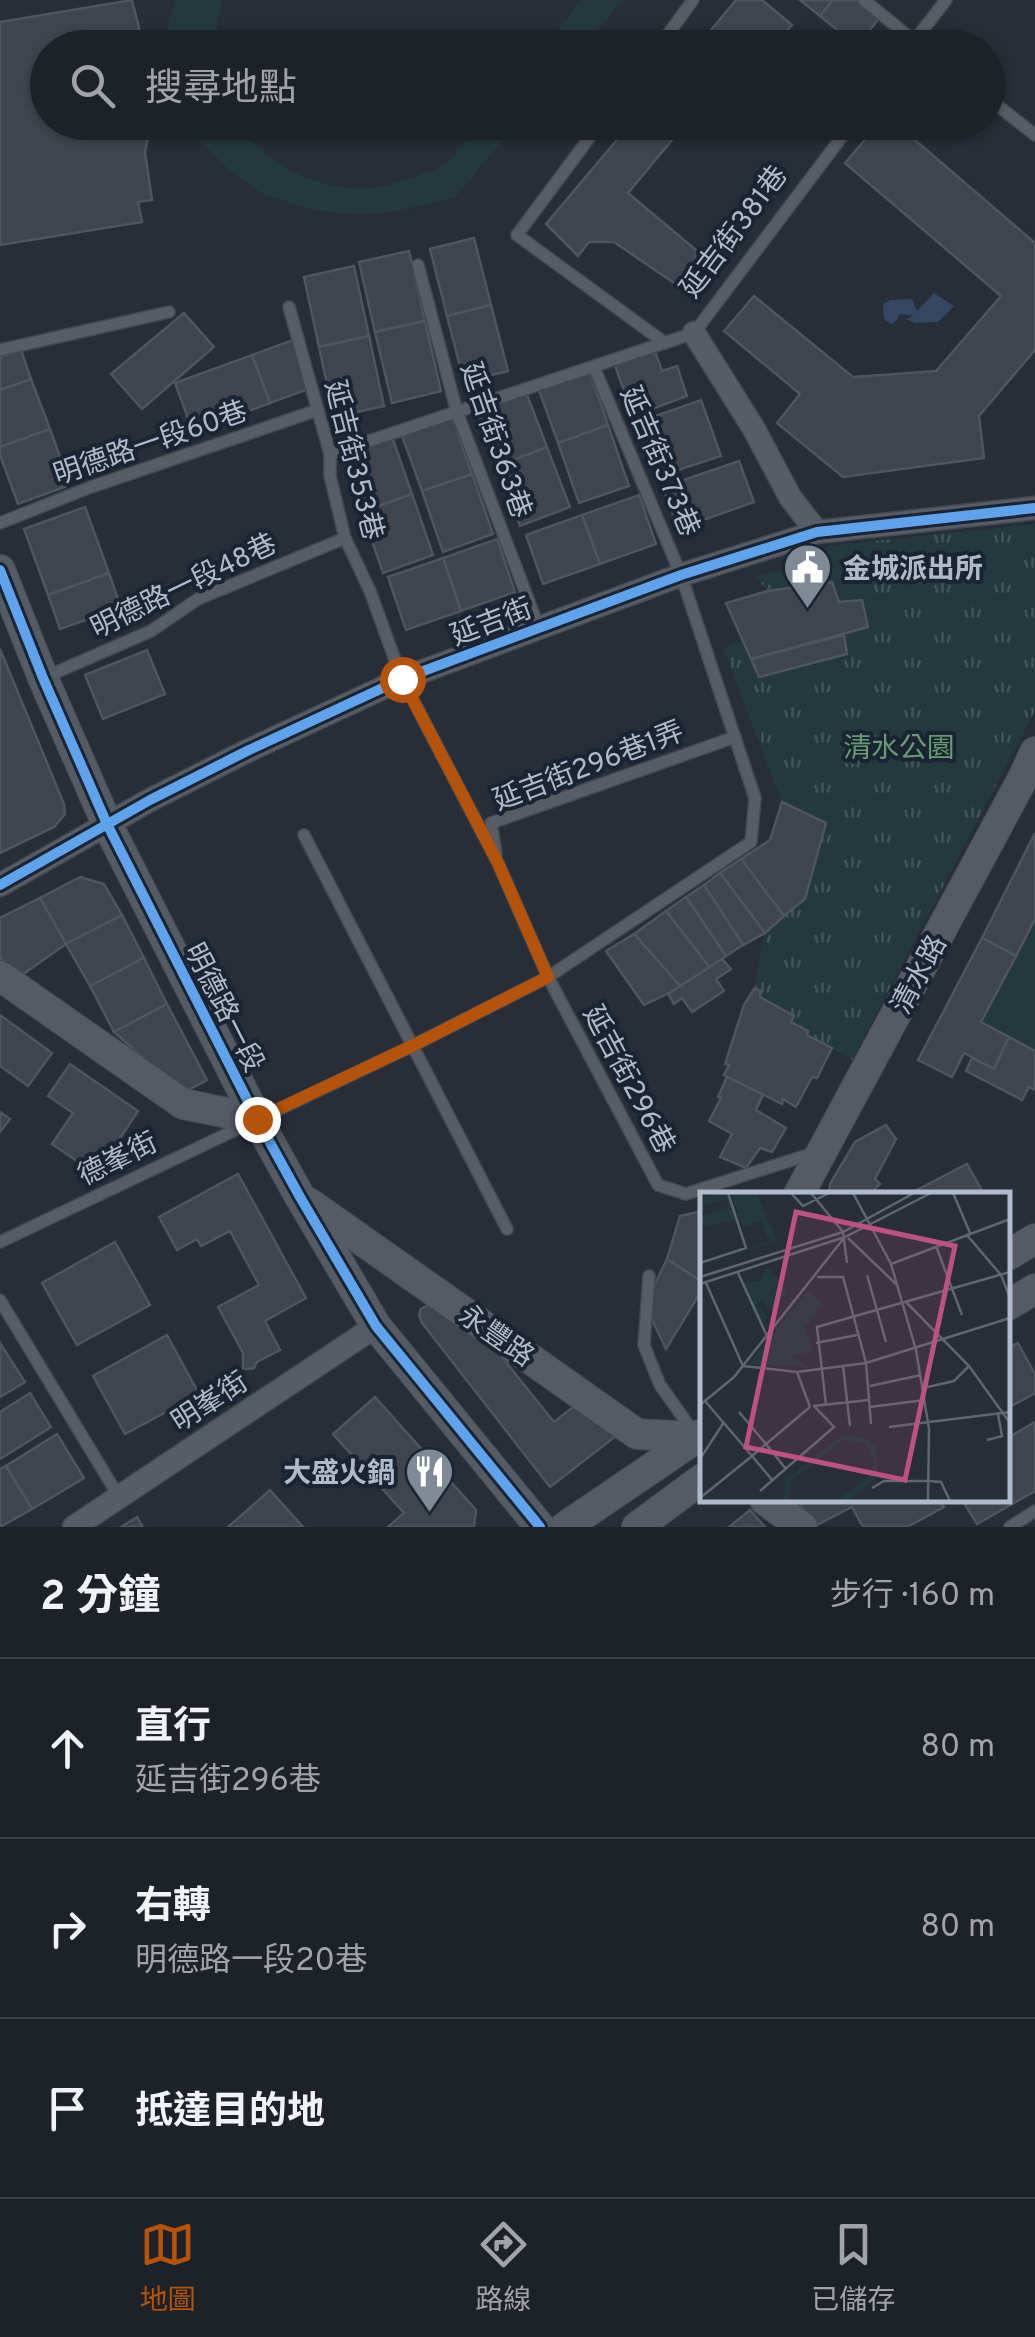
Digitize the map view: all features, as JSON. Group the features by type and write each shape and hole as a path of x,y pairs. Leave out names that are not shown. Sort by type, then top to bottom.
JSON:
{"street":[{"name":"延吉街381巷","path":"694,334 754,429 790,497 816,532"},
{"name":"延吉街","path":"0,885 247,751 402,679 682,575 816,532 1035,508"},
{"name":"明德路一段","path":"4,590 107,824 300,1197 376,1326 540,1527"},
{"name":"清水路","path":"800,1192 1035,752"},
{"path":"0,976 183,1104 257,1119"},
{"name":"永豐路","path":"300,1197 638,1434 700,1432"},
{"path":"1010,1254 1035,1239"},
{"path":"1010,1303 1035,1289"},
{"name":"明峯街","path":"74,1527 376,1326"},
{"path":"565,1527 700,1433"},
{"path":"636,1527 700,1480"},
{"path":"768,1502 802,1527"}],"lane":[{"path":"671,30 693,0"},
{"path":"864,0 898,30"},
{"path":"926,30 946,0"},
{"path":"1005,112 1035,136"},
{"path":"588,140 517,234 666,342"},
{"name":"延吉街381巷","path":"694,334 840,140"},
{"name":"延吉街363巷","path":"418,265 457,412 538,628"},
{"name":"延吉街353巷","path":"289,307 330,454 330,476 345,538 370,591 402,679"},
{"path":"0,350 170,312"},
{"path":"330,454 694,334"},
{"name":"延吉街373巷","path":"548,977 751,842 754,798 682,575 594,367"},
{"name":"明德路一段60巷","path":"0,523 91,487 318,410"},
{"name":"明德路一段48巷","path":"43,678 150,631 198,599 345,538"},
{"name":"延吉街296巷","path":"402,679 498,863 548,977 658,1185 686,1194 822,1150"},
{"name":"延吉街296巷1弄","path":"498,863 491,823 735,737"},
{"path":"304,835 508,1229"},
{"name":"德峯街","path":"0,1242 548,977"},
{"path":"648,1276 644,1346 660,1384 700,1431"},
{"path":"0,1300 119,1498"},
{"path":"1010,1527 1035,1512"}],"green space":[{"path":"175,0 223,0 217,30 169,30"},
{"path":"582,0 623,0 597,30 557,30"},
{"path":"199,140 252,140 279,164 314,181 372,188 439,168 466,140 503,140 454,198 390,212 359,215 312,210 261,193 230,171"},
{"name":"清水公園","path":"1035,524 1035,711 852,1060 807,1035 791,1022 793,1016 760,997 761,991 754,989 765,933 805,899 826,824 782,802 723,648 742,640 760,677 847,654 844,635 868,627 839,602 832,582 768,591 755,576 803,567 827,546"},
{"path":"1035,919 1035,1051 981,1022"}],"water":[{"path":"934,293 954,306 938,322 915,323 905,319 914,316 899,314 891,324 884,319 883,304 912,299 917,311"}],"building":[{"path":"132,0 140,30 30,30 30,140 148,140 145,152 152,200 138,202 142,222 0,245 0,22"},
{"path":"736,0 762,0 792,25 788,30 711,30"},
{"path":"800,0 833,0 820,16"},
{"path":"833,0 871,0 885,11 870,30 837,30 820,16"},
{"path":"617,140 672,140 628,193 696,250 694,270 674,283 614,242 589,242 578,256 546,224"},
{"path":"865,140 915,140 1035,243 1035,350 979,416 984,458 843,477 777,423 800,394 724,331 754,296 853,377 936,371 1001,296 845,163"},
{"path":"474,238 491,305 447,316 430,249"},
{"path":"409,251 425,321 375,332 359,262"},
{"path":"354,266 369,336 319,347 304,277"},
{"path":"491,305 508,371 464,382 447,316"},
{"path":"184,313 214,347 142,409 111,374"},
{"path":"425,321 441,391 392,403 375,332"},
{"path":"369,336 384,406 334,417 319,347"},
{"path":"293,340 311,388 270,403 252,355"},
{"path":"652,343 662,371 677,366 687,396 633,416 612,357"},
{"path":"21,350 31,379 0,390 0,357"},
{"path":"252,355 270,403 193,432 175,383"},
{"path":"587,364 608,425 558,443 536,382"},
{"path":"31,379 50,429 0,447 0,390"},
{"path":"524,387 547,447 498,466 475,405"},
{"path":"701,400 721,456 660,476 641,421"},
{"path":"451,413 472,474 422,491 400,430"},
{"path":"608,425 629,486 579,503 558,443"},
{"path":"50,429 70,485 18,504 0,447"},
{"path":"391,434 412,494 362,512 340,451"},
{"path":"547,447 570,507 520,526 498,466"},
{"path":"739,461 754,502 678,529 663,487"},
{"path":"472,474 493,534 443,552 422,491"},
{"path":"412,494 433,555 383,573 362,512"},
{"path":"639,495 656,544 600,564 582,515"},
{"path":"85,507 109,573 48,595 24,529"},
{"path":"582,515 600,564 543,584 526,535"},
{"path":"497,539 515,592 461,611 443,558"},
{"path":"443,558 461,611 406,630 388,577"},
{"path":"109,573 121,608 60,629 48,595"},
{"path":"832,582 839,602 862,600 868,627 751,659 726,603 768,591"},
{"path":"844,635 847,654 759,677 751,659"},
{"path":"0,649 65,814 54,827 0,853"},
{"path":"147,650 165,694 103,719 85,675"},
{"path":"782,802 826,823 805,899 784,916 741,859 770,840"},
{"path":"1035,833 1035,919 1016,956 982,938"},
{"path":"741,859 784,916 765,933 720,873"},
{"path":"720,873 765,933 743,945 704,885"},
{"path":"80,877 104,884 122,915 66,944 40,898"},
{"path":"704,885 743,945 726,956 686,897"},
{"path":"686,897 726,956 710,968 666,911"},
{"path":"40,898 66,944 19,977 0,958 0,918"},
{"path":"666,911 710,968 681,987 634,934"},
{"path":"122,915 144,958 90,986 66,944"},
{"path":"634,934 681,987 644,1005 606,951"},
{"path":"982,938 1016,956 981,1022 1009,1037 994,1069 964,1053 952,1077 918,1060"},
{"path":"144,958 167,1004 114,1032 90,986"},
{"path":"722,959 731,969 716,979 724,991 692,1012 682,998 674,1004 668,994"},
{"path":"754,989 761,991 760,997 794,1016 791,1022 808,1031 807,1035 832,1048 796,1107 724,1075 744,1005"},
{"path":"167,1004 207,1080 183,1093 114,1032"},
{"path":"0,1015 52,1053 28,1086 0,1066"},
{"path":"1009,1037 1035,1051 1035,1090 1029,1087 1022,1100 966,1071 972,1058 994,1069"},
{"path":"70,1064 138,1111 105,1161 96,1154 87,1168 52,1144 73,1113 48,1096"},
{"path":"727,1077 763,1095 756,1110 786,1128 772,1152 760,1148 746,1168 720,1157 732,1134 709,1121"},
{"path":"0,1112 10,1119 0,1132"},
{"path":"886,1125 896,1139 875,1179 880,1184 872,1192 829,1192 830,1184 855,1142"},
{"path":"967,1164 983,1192 913,1192"},
{"path":"238,1174 306,1298 265,1321 280,1350 247,1369 243,1368 243,1353 218,1307 259,1285 230,1231 201,1246 197,1239 177,1250 159,1217"},
{"path":"700,1211 700,1281 667,1259 680,1216"},
{"path":"115,1242 150,1305 77,1345 42,1283"},
{"path":"667,1259 700,1281 700,1293 666,1349 645,1305"},
{"path":"431,1304 480,1330 554,1422 578,1403 621,1432 550,1487 422,1323 421,1309"},
{"path":"167,1335 199,1394 125,1434 93,1376"},
{"path":"0,1343 25,1382 0,1397"},
{"path":"1018,1343 1035,1374 1035,1393 1010,1407 1010,1347"},
{"path":"30,1393 51,1427 0,1459 0,1412"},
{"path":"375,1397 476,1510 474,1527 388,1527 404,1513 333,1434"},
{"path":"1035,1422 1035,1491 977,1524 963,1502 1010,1502 1010,1437"},
{"path":"57,1434 84,1478 32,1509 6,1466"},
{"path":"6,1466 32,1509 0,1527 0,1469"},
{"path":"270,1490 303,1527 228,1527"},
{"path":"799,1502 940,1502 944,1507 907,1527 863,1527 852,1507 813,1527"},
{"path":"750,1510 765,1527 729,1527"},
{"path":"137,1517 143,1527 121,1527"}],"cycle path":[{"path":"0,885 150,800 402,679 681,575 817,532 1035,508"},
{"path":"0,570 107,824 300,1197 376,1326 540,1527"}],"place":[{"name":"金城派出所","path":"808,610"},
{"name":"大盛火鍋","path":"430,1514"}],"route":[{"path":"257,1119 548,977 498,863 402,679"}]}
